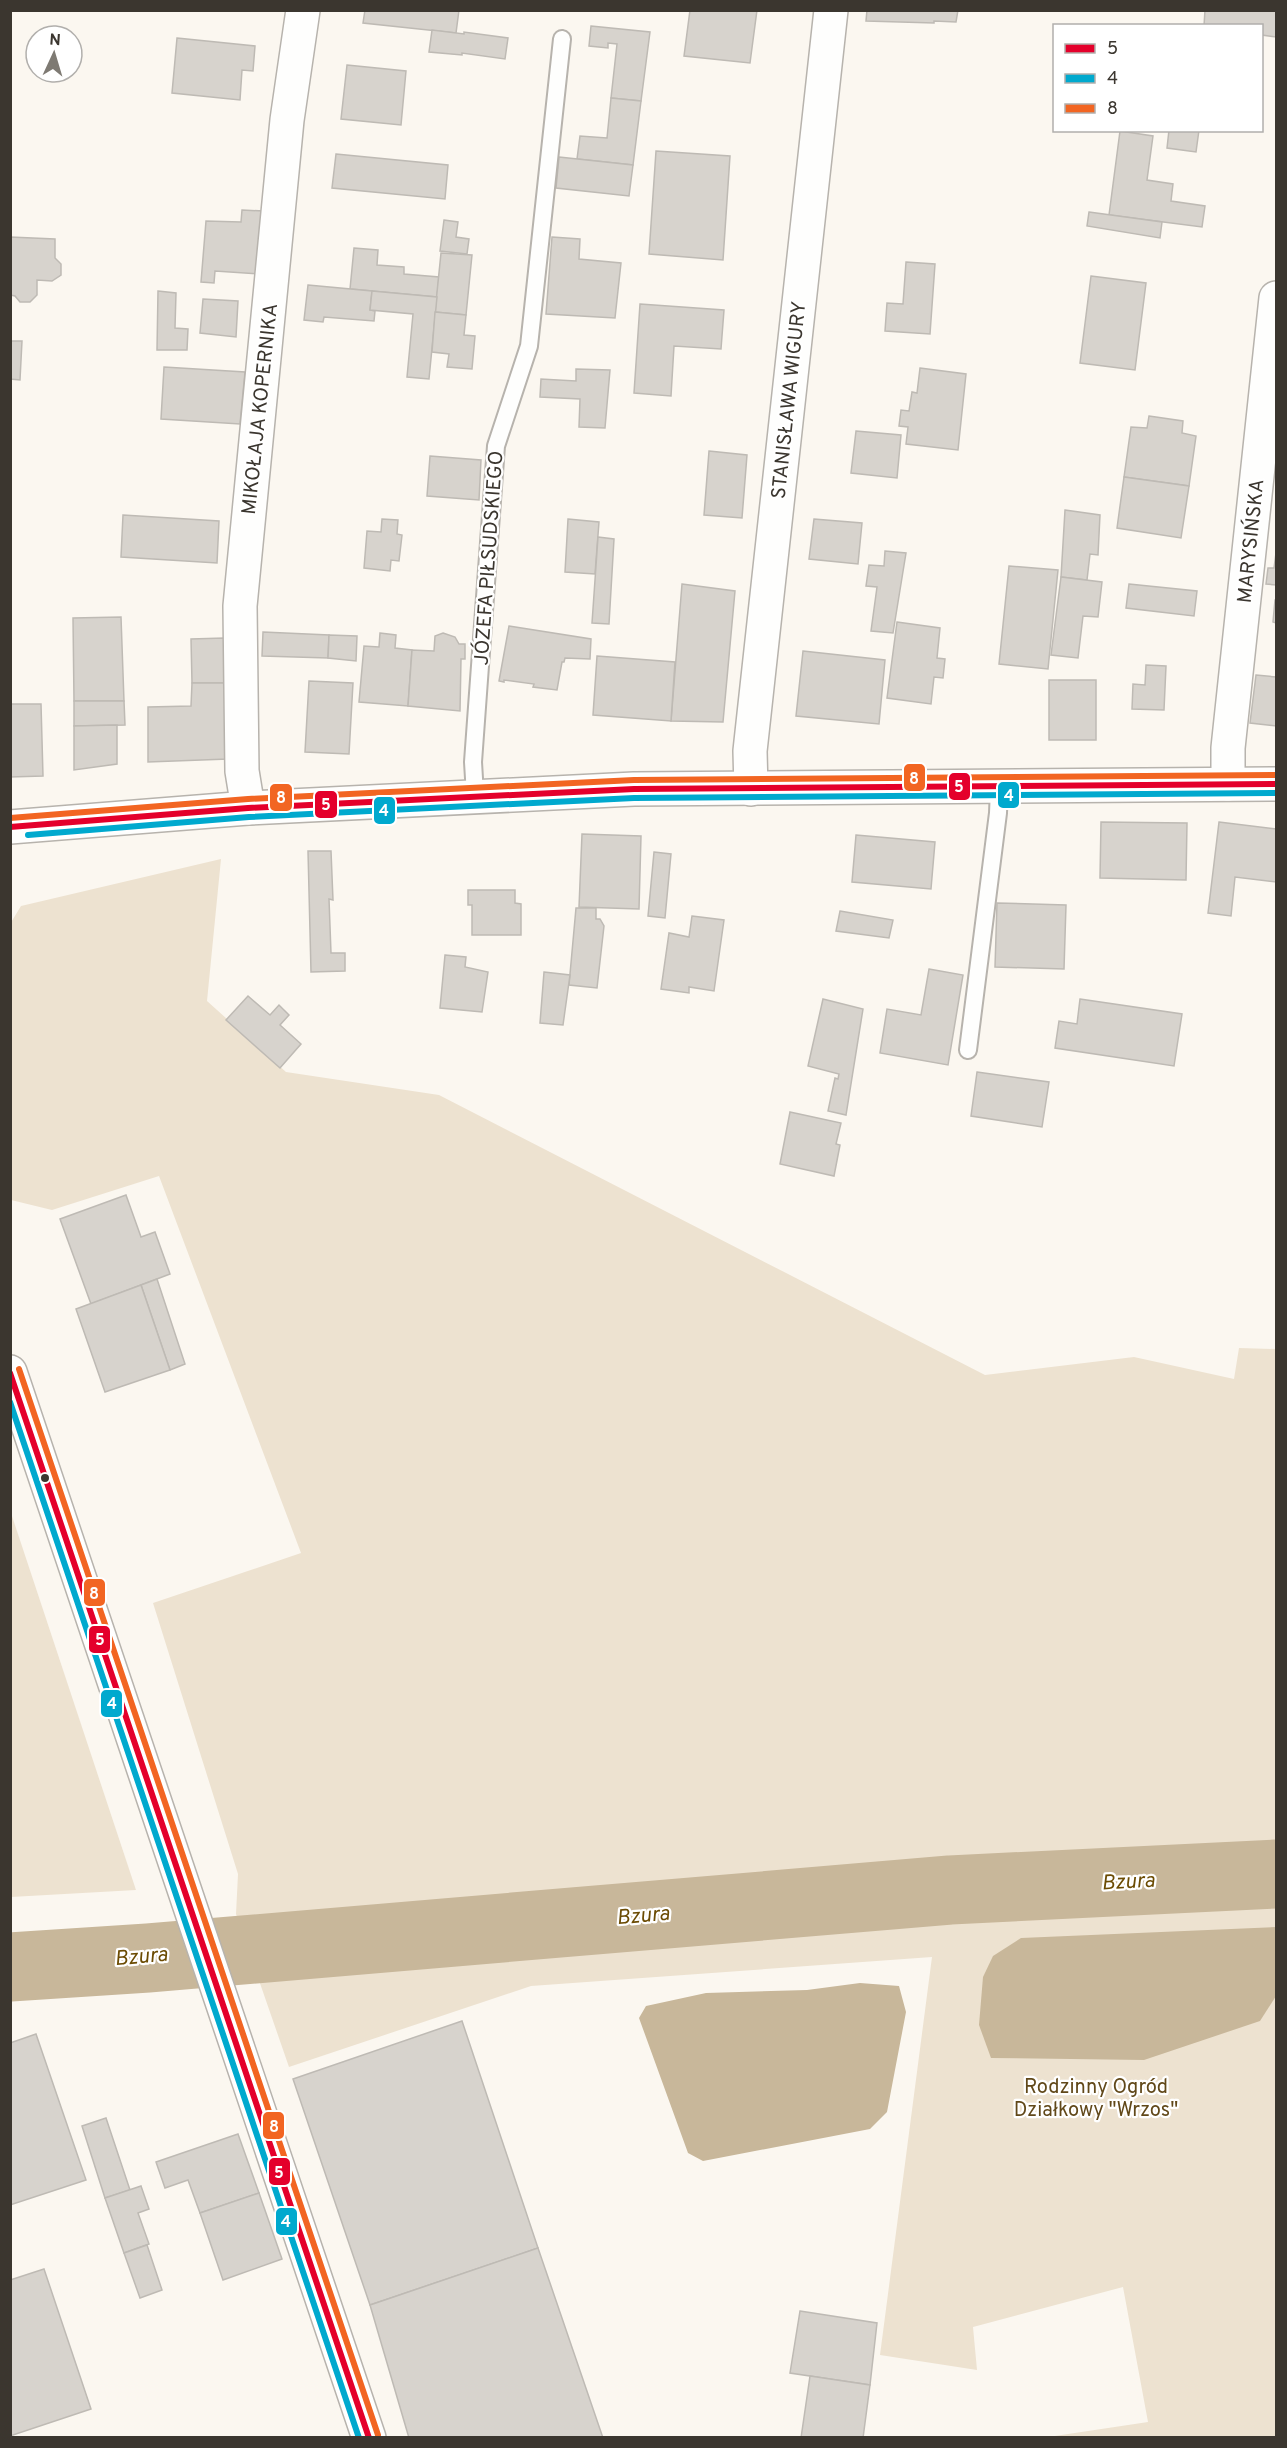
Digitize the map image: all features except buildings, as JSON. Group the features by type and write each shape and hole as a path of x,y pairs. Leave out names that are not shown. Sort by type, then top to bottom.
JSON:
{"street":[{"name":"MIKOŁAJA KOPERNIKA","path":"248,808 242,771 240,606 287,120 303,10"},
{"name":"STANISŁAWA WIGURY","path":"752,789 751,739 831,10"},
{"name":"MARYSIŃSKA","path":"1228,784 1228,748 1276,298"},
{"path":"16,830 248,808 634,789 999,788 1276,784"},
{"path":"10,1372 225,2003 369,2438"}],"lane":[{"name":"JÓZEFA PIŁSUDSKIEGO","path":"476,795 473,762 495,446 529,346 562,39"},
{"path":"968,1050 998,813 999,788"}],"green space":[{"name":"Rodzinny Ogród Działkowy \"Wrzos\"","path":"221,859 207,1001 286,1072 439,1095 985,1375 1134,1357 1234,1379 1239,1348 1276,1349 1276,2437 1048,2437 1148,2422 1123,2287 973,2327 977,2370 880,2355 932,1957 531,1986 289,2067 236,1914 238,1874 153,1603 301,1553 159,1176 52,1210 11,1200 10,924 21,906"},
{"path":"11,1513 136,1890 11,1897"}],"shaded area":[{"path":"1276,1927 1276,1996 1260,2021 1144,2060 991,2058 979,2025 983,1977 993,1956 1021,1938"},
{"path":"860,1983 899,1986 906,2012 887,2112 870,2129 703,2161 688,2153 639,2018 646,2006 706,1993 807,1990"}],"waterway":[{"name":"Bzura","path":"10,1967 148,1958 950,1890 1276,1874"}],"transit line":[{"name":"8","path":"10,818 248,799 634,780 1276,775"},
{"name":"5","path":"10,827 248,808 634,789 1276,784"},
{"name":"4","path":"28,835 249,817 634,798 1276,793"},
{"name":"8","path":"19,1369 378,2435"},
{"name":"5","path":"10,1373 369,2438"},
{"name":"4","path":"10,1402 359,2438"}]}
